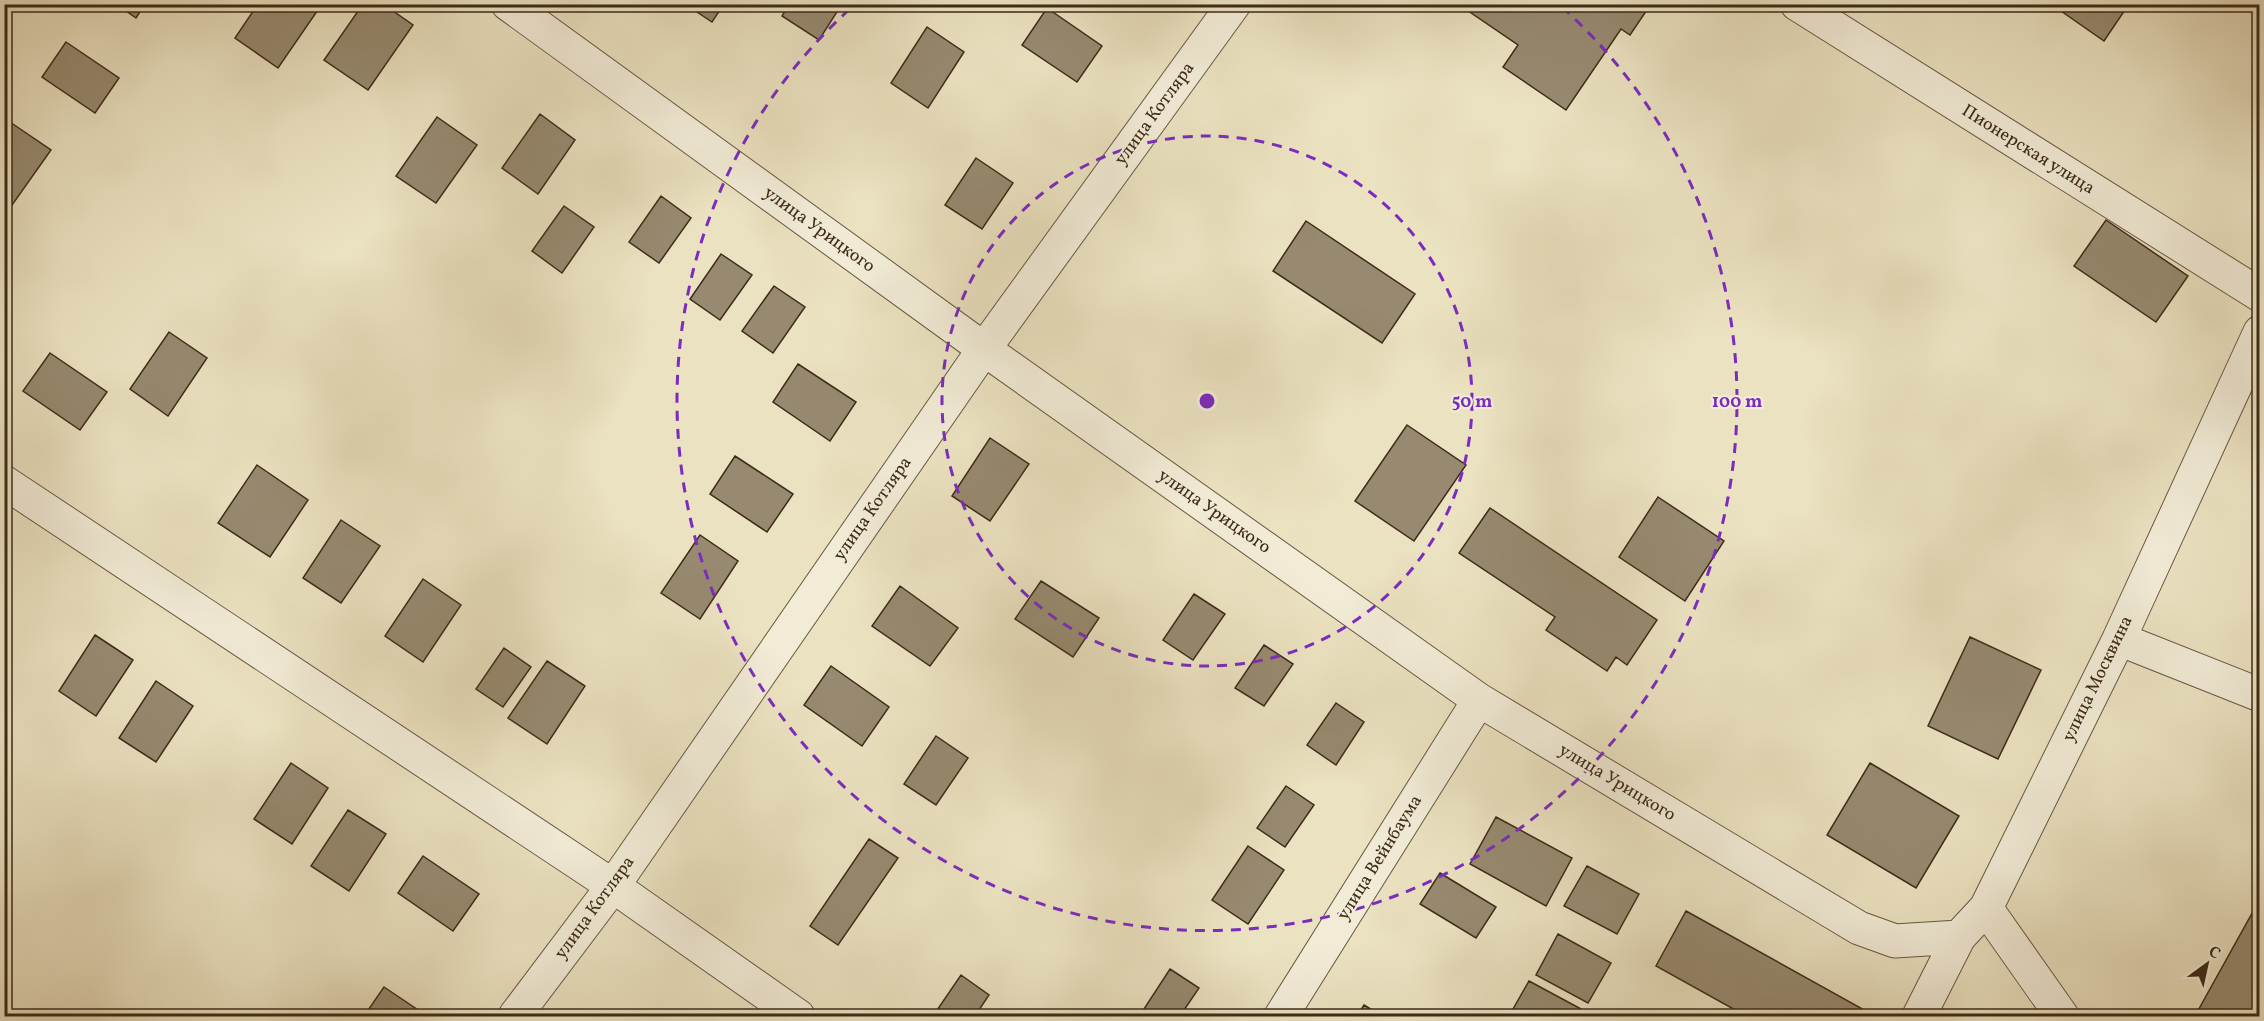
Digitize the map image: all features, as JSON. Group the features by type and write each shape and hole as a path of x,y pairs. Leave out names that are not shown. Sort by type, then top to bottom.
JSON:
{"street":[{"name":"улица Урицкого","path":"508,4 984,349 1479,700 1859,928 1895,941 1959,937"},
{"name":"улица Котляра","path":"515,1017 613,886 984,349 1234,4"},
{"name":"Пионерская улица","path":"1797,4 2259,295"},
{"name":"улица Москвина","path":"1919,1017 1959,937 1986,908 2119,639 2259,332"},
{"path":"4,482 613,886 798,1017"},
{"path":"2119,639 2259,695"},
{"name":"улица Вейнбаума","path":"1281,1017 1479,700"},
{"path":"1986,908 2062,1017"}],"building":[{"path":"116,4 145,4 136,18"},
{"path":"258,4 322,4 278,68 235,38"},
{"path":"363,4 383,4 413,25 368,90 324,60"},
{"path":"685,4 724,4 712,22"},
{"path":"789,4 842,4 819,40 782,16"},
{"path":"1458,4 1651,4 1630,35 1621,29 1566,110 1503,67 1518,45"},
{"path":"2051,4 2129,4 2104,41"},
{"path":"1047,8 1102,46 1077,82 1022,45"},
{"path":"927,27 964,52 928,108 891,83"},
{"path":"66,42 119,78 95,113 42,77"},
{"path":"540,114 575,140 538,194 502,168"},
{"path":"437,117 477,145 436,203 396,176"},
{"path":"7,120 51,150 5,215 4,124"},
{"path":"976,158 1013,183 982,229 945,205"},
{"path":"661,196 691,218 659,263 629,242"},
{"path":"564,206 594,227 562,273 532,251"},
{"path":"2106,220 2188,276 2156,322 2074,266"},
{"path":"1306,221 1415,294 1382,343 1273,271"},
{"path":"721,254 752,275 720,320 690,299"},
{"path":"774,286 805,307 773,353 742,331"},
{"path":"169,332 207,358 168,416 130,389"},
{"path":"50,353 107,392 80,430 23,391"},
{"path":"798,364 856,402 830,441 773,402"},
{"path":"1407,425 1466,465 1414,541 1355,501"},
{"path":"990,438 1029,464 990,521 952,496"},
{"path":"735,456 793,494 767,532 710,494"},
{"path":"257,465 308,500 270,557 218,523"},
{"path":"1658,497 1724,541 1685,601 1619,557"},
{"path":"1490,508 1657,620 1627,665 1616,657 1607,671 1546,630 1555,617 1459,553"},
{"path":"341,520 380,546 341,603 303,578"},
{"path":"700,535 738,561 700,619 661,593"},
{"path":"423,579 461,605 423,662 385,636"},
{"path":"1041,581 1099,618 1073,657 1015,619"},
{"path":"900,586 958,628 930,666 872,626"},
{"path":"1194,594 1225,614 1193,660 1163,640"},
{"path":"95,635 133,660 96,716 59,691"},
{"path":"1970,637 2041,670 1998,759 1928,726"},
{"path":"1264,645 1293,664 1264,706 1235,688"},
{"path":"504,648 531,667 503,707 476,689"},
{"path":"547,661 585,686 547,744 508,718"},
{"path":"831,666 889,707 862,746 804,705"},
{"path":"156,681 193,706 156,762 119,738"},
{"path":"1336,703 1364,722 1336,765 1307,745"},
{"path":"936,736 968,758 936,805 904,784"},
{"path":"291,763 328,788 292,844 254,819"},
{"path":"1870,763 1959,816 1916,888 1827,835"},
{"path":"1286,786 1314,805 1285,847 1257,828"},
{"path":"348,810 386,834 349,891 311,866"},
{"path":"1496,817 1572,858 1546,906 1470,864"},
{"path":"869,839 898,858 838,945 810,926"},
{"path":"1248,846 1284,870 1248,924 1212,900"},
{"path":"423,856 479,894 453,931 398,893"},
{"path":"1587,866 1639,894 1617,934 1564,906"},
{"path":"1440,873 1496,907 1476,938 1420,904"},
{"path":"2260,899 2260,1016 2195,1016"},
{"path":"1686,911 1875,1016 1746,1016 1656,966"},
{"path":"1558,934 1611,963 1588,1003 1536,975"},
{"path":"1170,969 1199,988 1180,1016 1149,1016 1142,1012"},
{"path":"961,975 989,995 975,1016 933,1016"},
{"path":"1529,981 1594,1016 1509,1016"},
{"path":"384,987 421,1012 418,1016 364,1016"},
{"path":"1364,1005 1382,1016 1357,1016"}]}
